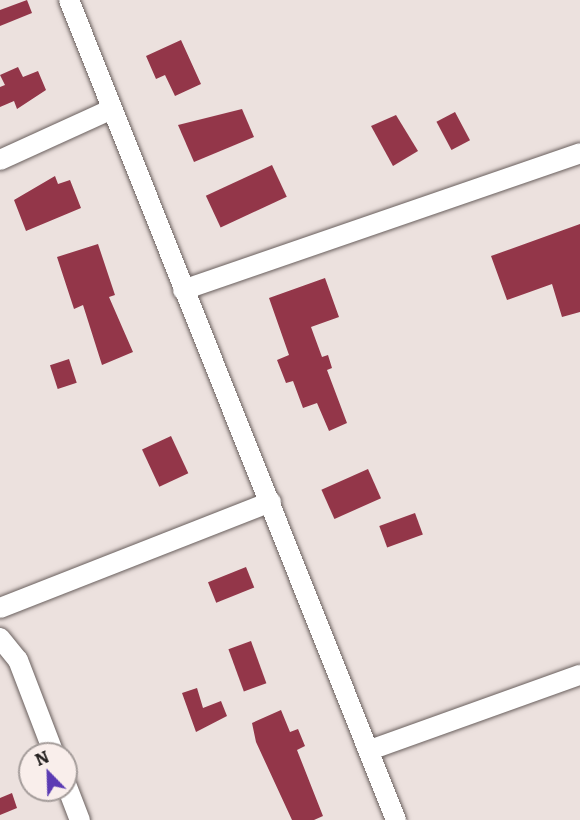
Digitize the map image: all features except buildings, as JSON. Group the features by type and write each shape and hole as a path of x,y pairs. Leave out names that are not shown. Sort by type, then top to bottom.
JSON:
{"street":[{"path":"69,0 396,820"},
{"path":"0,160 112,109"},
{"path":"183,290 580,153"},
{"path":"0,608 271,502"},
{"path":"0,638 18,660 49,742"},
{"path":"370,750 580,675"},
{"path":"73,802 80,820"}]}
